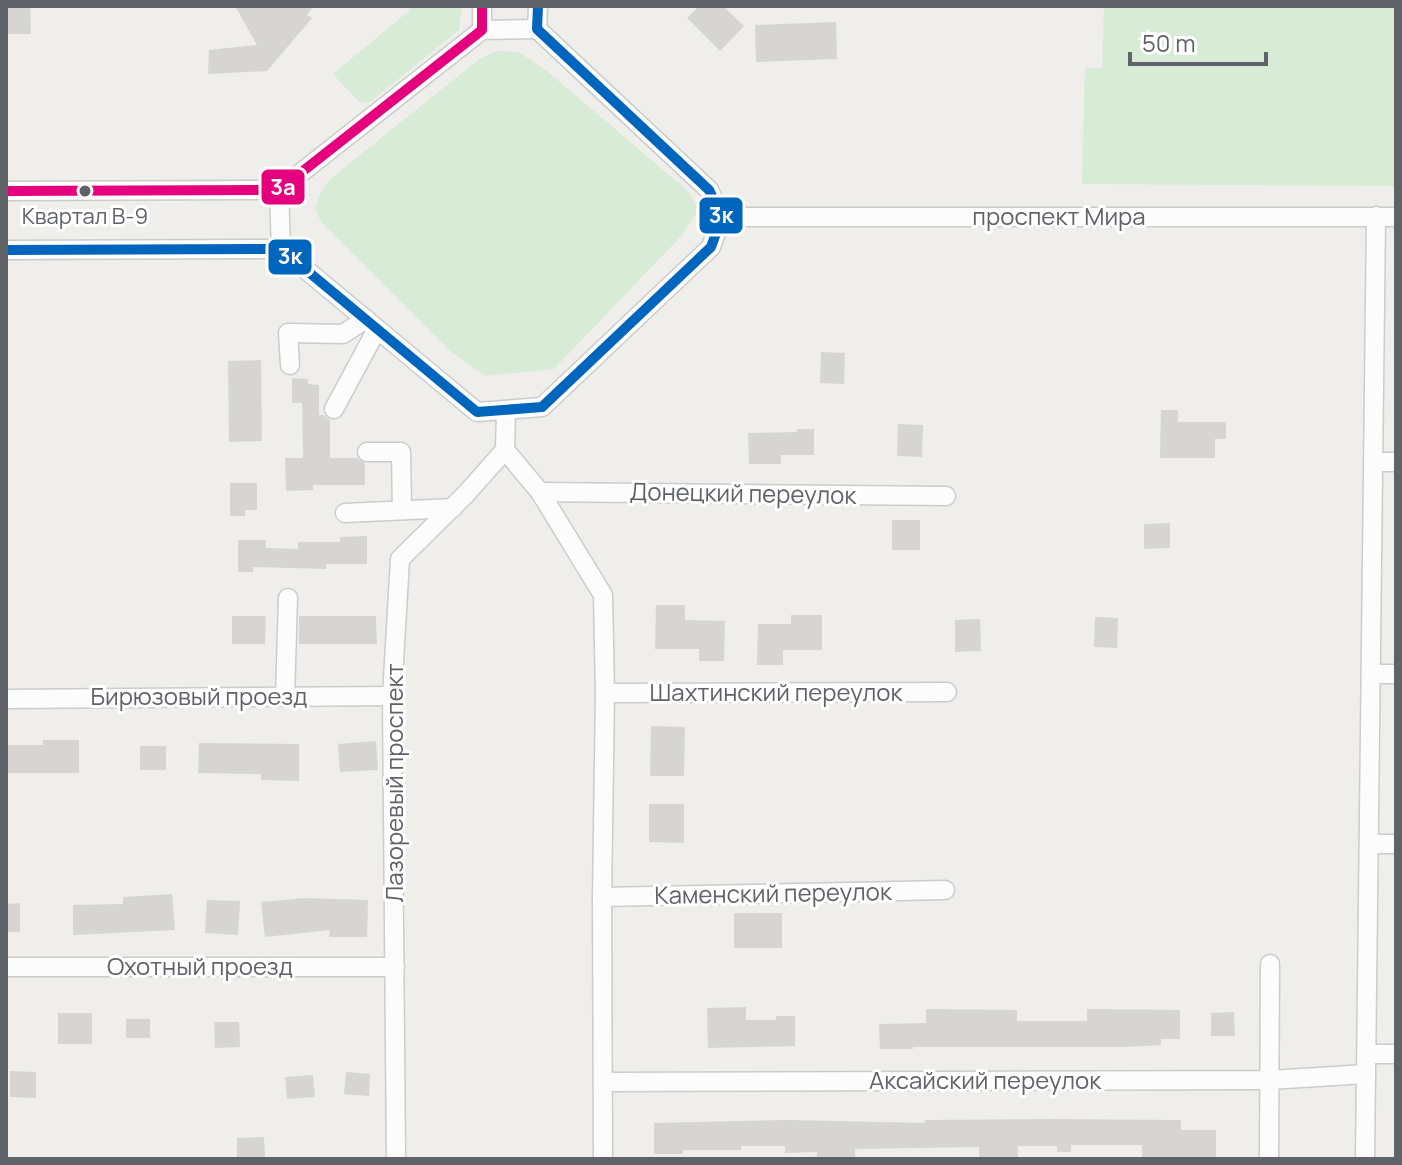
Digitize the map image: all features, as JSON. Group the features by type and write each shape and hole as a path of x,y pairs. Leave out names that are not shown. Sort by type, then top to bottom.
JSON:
{"street":[{"path":"482,6 482,30"},
{"path":"537,29 538,6"},
{"path":"6,191 279,190 482,30 537,29 709,190 722,217 711,247 542,407 506,412 477,412 281,249 6,250"},
{"path":"279,190 281,249"},
{"path":"1365,1159 1376,216"},
{"name":"проспект Мира","path":"722,217 1396,217"},
{"path":"290,365 288,333 343,334 371,324"},
{"path":"334,409 371,324"},
{"path":"506,412 505,450 540,492 603,595 603,1159"},
{"name":"Лазоревый проспект","path":"396,1159 392,696 400,559 453,508 505,450"},
{"path":"367,452 401,452 402,510"},
{"path":"1374,462 1396,462"},
{"name":"Донецкий переулок","path":"540,492 946,496"},
{"path":"345,513 453,508"},
{"path":"285,697 288,598"},
{"path":"1371,674 1396,674"},
{"name":"Шахтинский переулок","path":"605,693 947,692"},
{"name":"Бирюзовый проезд","path":"6,699 392,696"},
{"path":"1369,844 1396,844"},
{"name":"Каменский переулок","path":"602,897 945,890"},
{"path":"1269,1159 1270,964"},
{"name":"Охотный проезд","path":"6,967 395,967"},
{"path":"1367,1054 1396,1054"},
{"name":"Аксайский переулок","path":"603,1082 1269,1080 1366,1074"}],"green space":[{"path":"407,6 462,6 459,30 370,102 360,103 333,74 410,10"},
{"path":"1104,6 1396,6 1396,186 1082,184 1085,68 1102,68"},
{"path":"496,51 519,52 548,72 688,191 699,210 682,235 554,369 485,376 450,351 321,222 315,208 329,180 478,60"}],"building":[{"path":"6,6 30,6 31,34 6,34"},
{"path":"235,6 314,6 307,15 312,18 267,71 208,74 209,50 257,45"},
{"path":"699,6 723,6 744,26 720,51 687,18"},
{"path":"836,22 837,59 756,62 755,25"},
{"path":"821,352 845,353 844,384 820,383"},
{"path":"261,360 262,441 229,442 228,361"},
{"path":"292,378 308,379 308,384 319,385 319,415 330,420 330,458 357,458 365,463 365,485 313,485 313,490 286,491 285,458 303,458 302,403 292,403"},
{"path":"1161,410 1178,410 1178,422 1226,422 1226,439 1215,439 1215,458 1160,458"},
{"path":"898,424 923,425 922,457 897,456"},
{"path":"797,429 814,429 814,455 781,455 781,464 749,464 748,433 797,432"},
{"path":"230,483 257,483 257,510 245,510 245,516 230,516"},
{"path":"892,520 920,520 920,550 892,550"},
{"path":"1170,523 1170,548 1144,549 1144,524"},
{"path":"367,536 367,564 326,564 326,569 253,567 253,572 238,572 238,540 266,540 266,548 298,549 298,542 340,542 340,537"},
{"path":"656,605 685,605 685,620 725,621 724,661 699,661 699,649 655,649"},
{"path":"791,615 822,615 822,650 783,650 783,665 757,665 758,624 791,624"},
{"path":"232,616 266,616 265,644 232,644"},
{"path":"299,616 376,616 377,644 299,644"},
{"path":"1095,617 1118,618 1117,648 1094,647"},
{"path":"980,619 981,651 955,652 955,620"},
{"path":"651,726 685,727 684,776 650,776"},
{"path":"43,740 79,740 79,773 6,773 6,745 43,745"},
{"path":"376,741 378,770 340,772 338,744"},
{"path":"199,743 299,744 299,781 261,780 261,774 198,773"},
{"path":"140,746 166,746 166,770 140,770"},
{"path":"649,804 684,804 684,843 649,842"},
{"path":"172,894 175,930 73,935 73,905 123,904 123,897"},
{"path":"305,898 368,900 367,937 329,937 330,930 265,937 261,902"},
{"path":"207,900 240,901 238,935 205,933"},
{"path":"20,903 20,932 6,932 6,904"},
{"path":"734,913 782,913 782,948 734,948"},
{"path":"746,1007 746,1020 776,1020 776,1016 795,1016 795,1046 708,1048 707,1008"},
{"path":"926,1009 1017,1010 1017,1021 1087,1021 1087,1009 1180,1010 1180,1039 1161,1039 1161,1045 1126,1047 880,1049 879,1024 926,1023"},
{"path":"1234,1012 1235,1036 1211,1036 1211,1013"},
{"path":"58,1013 92,1013 92,1044 58,1044"},
{"path":"126,1019 150,1019 150,1038 126,1038"},
{"path":"214,1022 239,1022 240,1047 215,1048"},
{"path":"10,1071 36,1072 36,1098 10,1097"},
{"path":"346,1072 370,1074 369,1096 344,1094"},
{"path":"313,1075 315,1097 287,1099 285,1077"},
{"path":"788,1120 925,1123 925,1120 1181,1120 1181,1130 1216,1130 1216,1159 1142,1158 1142,1145 1071,1145 1071,1152 1057,1152 1057,1146 1018,1146 1018,1158 979,1158 979,1147 855,1149 855,1159 817,1159 817,1152 785,1153 785,1146 741,1146 741,1150 683,1150 683,1154 654,1154 654,1123"},
{"path":"264,1137 265,1159 237,1159 237,1138"}],"transit line":[{"name":"3а","path":"6,191 279,190 482,30 482,6"},
{"name":"3к","path":"6,250 281,249 477,412 542,407 711,247 722,217 709,190 537,29 538,6"}],"place":[{"name":"Квартал В-9","path":"85,191"}]}
